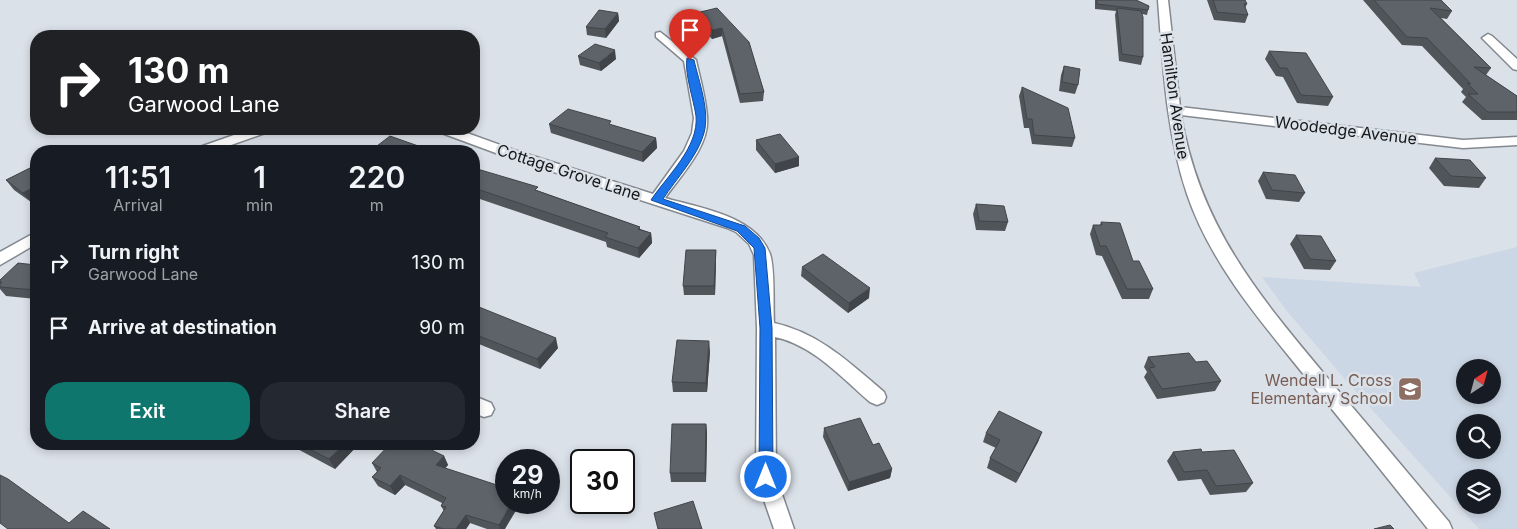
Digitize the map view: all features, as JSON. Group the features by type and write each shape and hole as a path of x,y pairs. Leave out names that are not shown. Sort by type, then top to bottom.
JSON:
{"street":[{"name":"Hamilton Avenue","path":"1162,0 1175,110 1185,166 1205,217 1230,266 1259,308 1441,529"},
{"path":"656,200 691,151 699,133 701,118 690,60 660,34"},
{"path":"1488,38 1517,66"},
{"name":"Woodedge Avenue","path":"1175,110 1463,144 1517,141"},
{"path":"219,145 246,135"},
{"name":"Cottage Grove Lane","path":"460,135 510,153 732,224 741,228 755,241 762,255 766,328 766,477 784,528"},
{"path":"0,259 30,241"},
{"path":"766,328 787,331 810,342 877,397"}],"shaded area":[{"name":"Wendell L. Cross Elementary School","path":"1517,247 1517,529 1479,529 1466,514 1501,514 1501,469 1456,469 1456,503 1349,384 1286,310 1262,277 1421,287 1414,273"}],"building":[{"path":"1097,0 1136,0 1149,6 1148,10 1097,4"},
{"path":"1213,0 1245,0 1247,4 1244,4 1248,15 1217,12"},
{"path":"1374,0 1441,0 1452,11 1430,8 1491,68 1474,67 1517,96 1517,112 1488,112 1468,94 1478,94 1467,83 1471,84 1427,38 1407,37"},
{"path":"717,8 749,42 764,92 740,94 722,28 712,30 696,13"},
{"path":"1117,8 1141,11 1143,17 1143,57 1122,54"},
{"path":"599,10 618,13 605,29 586,27"},
{"path":"595,44 615,50 599,63 578,56"},
{"path":"1269,51 1306,53 1333,97 1301,95 1287,68 1280,68"},
{"path":"1064,66 1080,69 1078,85 1062,82"},
{"path":"1022,87 1068,108 1075,138 1034,135 1032,119 1027,119"},
{"path":"568,109 611,121 609,124 656,138 642,152 549,124"},
{"path":"780,134 799,157 775,164 756,140"},
{"path":"390,136 416,145 378,145"},
{"path":"1435,158 1470,160 1486,178 1451,176"},
{"path":"30,168 30,189 23,193 6,180"},
{"path":"480,170 538,187 535,190 640,227 638,229 651,233 638,248 605,237 608,233 480,190"},
{"path":"1263,172 1295,175 1305,193 1272,190"},
{"path":"976,204 1004,206 1008,222 979,221"},
{"path":"1101,222 1120,223 1133,261 1139,261 1153,289 1127,289 1106,246 1100,246 1093,225 1102,225"},
{"path":"1296,235 1321,236 1336,261 1310,259"},
{"path":"686,250 716,250 714,286 683,286"},
{"path":"823,254 870,288 849,303 802,267"},
{"path":"18,263 30,264 30,290 0,287 2,282 0,280"},
{"path":"480,307 556,338 537,359 480,336"},
{"path":"677,340 709,341 706,383 672,382"},
{"path":"1189,353 1196,362 1207,361 1221,381 1162,389 1149,368 1155,367 1148,357"},
{"path":"999,411 1042,432 1020,474 990,458 1000,440 986,433"},
{"path":"860,418 873,445 879,443 892,469 849,482 824,428"},
{"path":"672,424 706,424 705,473 670,473"},
{"path":"1201,449 1202,452 1234,450 1253,483 1216,486 1207,470 1184,472 1173,452"},
{"path":"311,450 339,450 329,459"},
{"path":"384,450 432,450 444,456 436,465 495,484 495,514 505,514 499,525 466,515 456,529 444,529 434,526 446,507 441,506 446,498 400,475 390,486 372,477 381,468 372,463"},
{"path":"0,475 69,523 83,511 110,529 8,529 0,523"},
{"path":"693,501 702,529 658,529 654,513"},
{"path":"1390,525 1394,529 1374,529"}],"place":[{"name":"Wendell L. Cross Elementary School","path":"1410,389"}],"route":[{"path":"690,60 701,118 699,133 691,151 656,200 741,228 749,234 760,248 766,328 766,477"}]}
